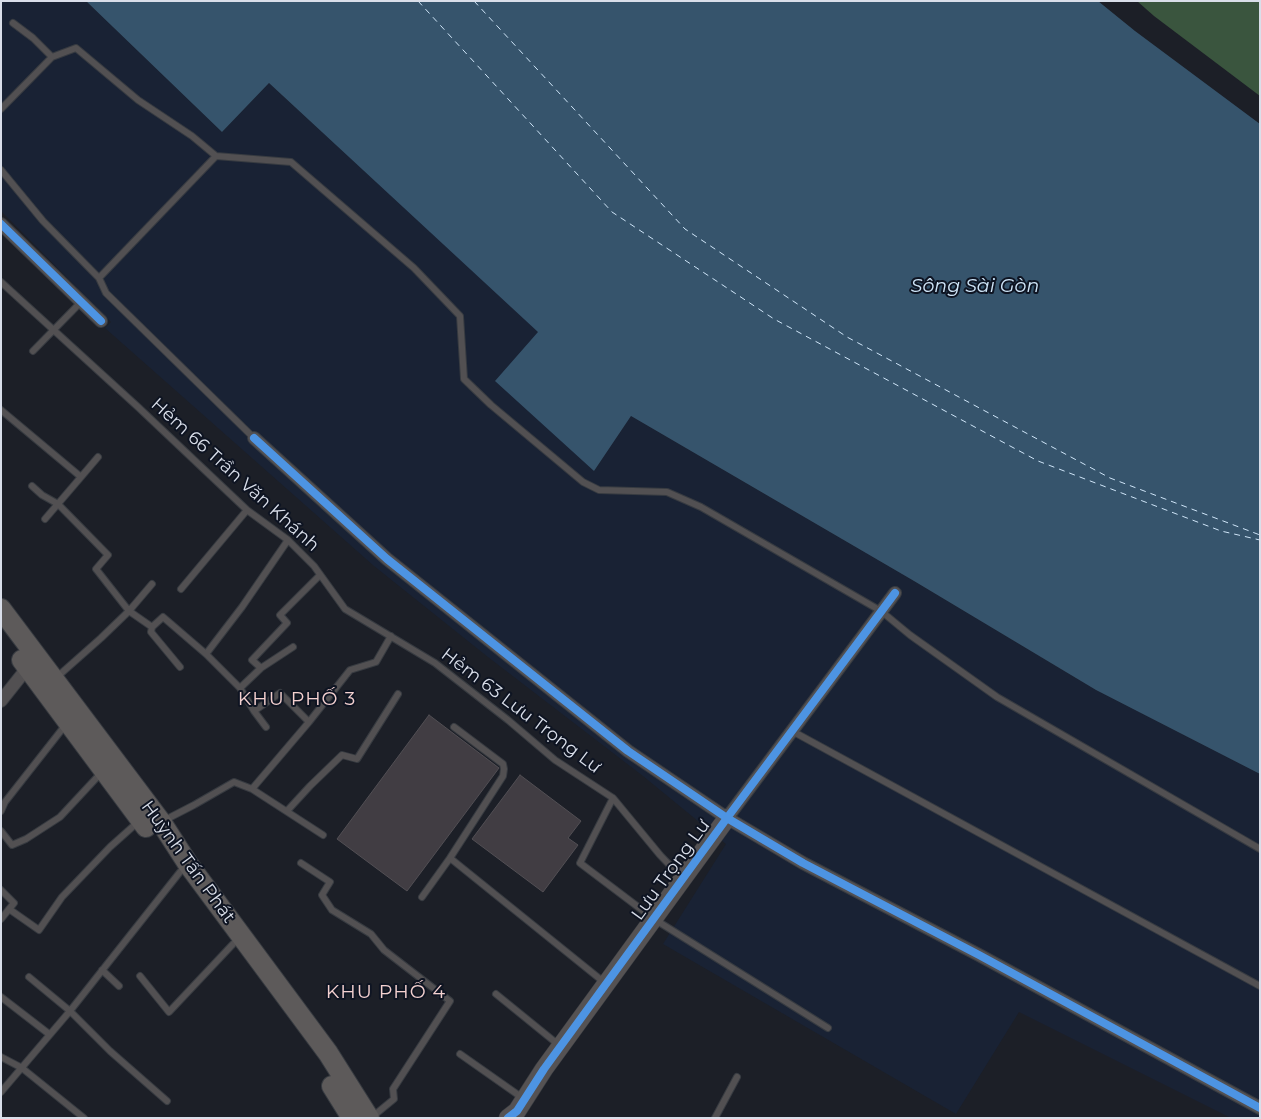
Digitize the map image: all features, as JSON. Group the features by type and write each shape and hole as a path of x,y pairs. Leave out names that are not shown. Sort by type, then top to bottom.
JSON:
{"main road":[{"name":"Huỳnh Tấn Phát","path":"1,609 53,691 68,722 141,819 184,868 328,1053 370,1118"},
{"name":"Huỳnh Tấn Phát","path":"1,632 28,668 53,691 161,822 184,868 233,944 315,1058 352,1118"}],"street":[{"path":"1,224 101,321"},
{"path":"254,438 387,559 628,751 727,818 803,863 979,955 1260,1108"},
{"name":"Lưu Trọng Lư","path":"520,1111 560,1047 727,818 896,593"},
{"path":"1,701 28,668"}],"lane":[{"path":"13,23 33,38 52,57"},
{"path":"1,110 52,57 76,48 138,100 192,136 216,156 291,162 414,268 460,316 464,379 498,411 583,482 599,490 667,492 701,507 881,611 910,635 997,697 1260,849"},
{"path":"99,278 216,156"},
{"path":"1,170 43,221 99,278 106,293 254,438"},
{"name":"Hẻm 66 Trần Văn Khánh","path":"1,282 54,329 247,510 288,540 320,575 344,609"},
{"path":"33,351 81,302"},
{"path":"1,410 81,477"},
{"path":"45,519 98,457"},
{"path":"32,486 42,495 58,504 108,555 96,569 129,611 152,627"},
{"path":"182,590 247,510"},
{"path":"206,654 242,607 288,540"},
{"path":"261,668 252,660 287,623 280,615 320,575"},
{"path":"53,691 152,584"},
{"name":"Hẻm 63 Lưu Trọng Lư","path":"344,609 435,663 508,720 555,760 613,798 660,855 683,879"},
{"path":"180,668 151,632 152,627 163,617 206,654 240,688 266,727"},
{"path":"252,789 310,722 350,670 376,662 391,636"},
{"path":"240,688 261,668 293,647"},
{"path":"254,711 280,693 310,722"},
{"path":"287,812 310,786 342,756 357,758 398,694"},
{"path":"1,811 5,802 68,722"},
{"path":"422,897 450,858 503,776 503,764 454,727"},
{"path":"792,731 1260,986"},
{"path":"1,831 12,845 26,839 60,818 104,771"},
{"path":"161,822 194,806 234,782 252,789 323,834"},
{"path":"613,798 580,863 654,919 828,1028"},
{"path":"9,909 39,930 62,897 110,847 141,819"},
{"path":"450,858 607,985"},
{"path":"301,863 330,882 322,895 332,910 372,934 384,950 450,1001 393,1089 394,1099 370,1118"},
{"path":"1,1092 70,1011 184,868"},
{"path":"1,890 14,903 1,920"},
{"path":"140,976 169,1012 233,944"},
{"path":"102,970 119,986"},
{"path":"29,977 70,1011 167,1101"},
{"path":"496,994 560,1047"},
{"path":"1,997 49,1034"},
{"path":"460,1054 520,1111"},
{"path":"1,1057 22,1068 84,1118"},
{"path":"715,1118 737,1077"}],"shaded area":[{"path":"1,1 86,1 222,132 269,83 539,332 594,471 631,416 914,581 1096,690 1260,774 1260,1118 1231,1118 1019,1012 956,1114 663,944 726,844 643,776 488,657 374,566 105,328 111,322 1,211"}],"green space":[{"path":"1137,1 1260,1 1260,96 1154,16"}],"water":[{"name":"Sông Sài Gòn","path":"86,1 1098,1 1135,31 1260,124 1260,774 1096,690 914,581 631,416 594,471 495,381 538,332 269,83 222,132"}],"building":[{"path":"429,715 499,768 407,891 337,839"},
{"path":"520,775 581,821 568,838 578,845 543,892 472,839"}],"ferry route":[{"path":"418,1 612,212 774,319 1038,461 1221,531 1260,540"},
{"path":"474,1 685,229 847,337 1110,478 1260,535"}],"cycle path":[{"path":"1,224 101,321"},
{"path":"254,438 387,559 628,751 727,818 803,863 979,955 1260,1108"},
{"path":"508,1118 517,1111 544,1069 727,818 895,593"}],"district":[{"name":"KHU PHỐ 3","path":"297,699"},
{"name":"KHU PHỐ 4","path":"386,992"}]}
